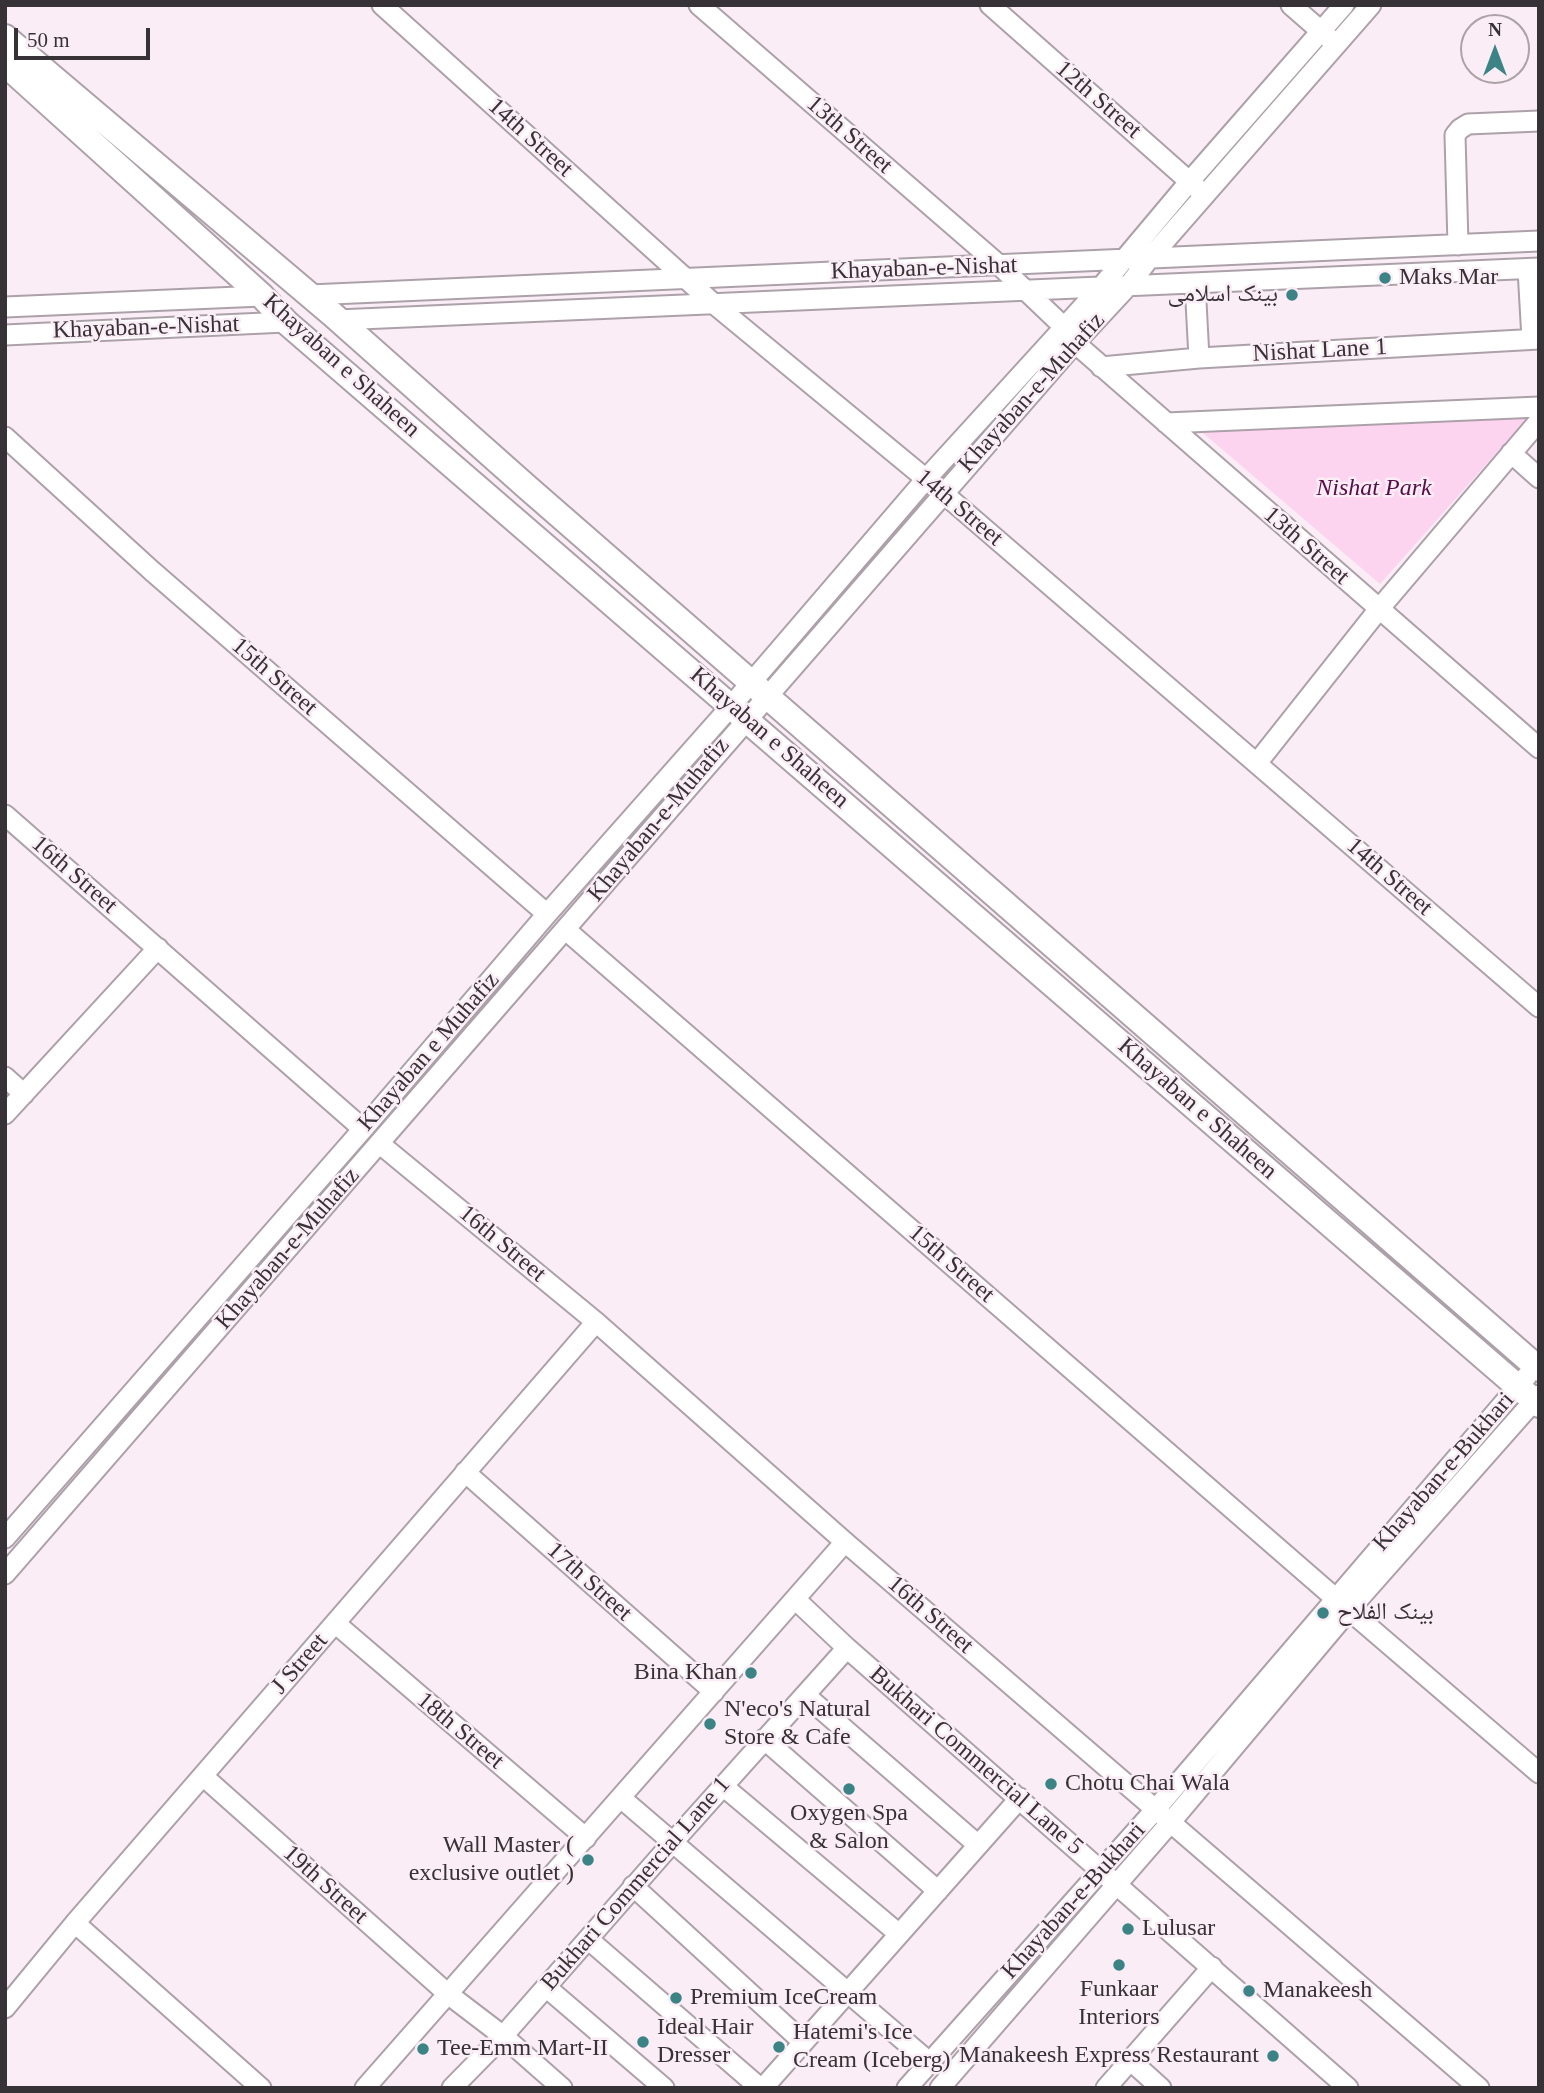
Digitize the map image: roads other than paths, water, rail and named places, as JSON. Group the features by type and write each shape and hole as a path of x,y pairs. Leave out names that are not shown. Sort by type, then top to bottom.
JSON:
{"main road":[{"name":"Khayaban e Shaheen","path":"5,37 309,295 1538,1366"},
{"name":"Khayaban e Shaheen","path":"5,64 262,296 286,322 1532,1397"}],"street":[{"name":"14th Street","path":"382,5 713,304 943,493 1539,1007"},
{"name":"13th Street","path":"699,5 999,265 1101,367 1539,748"},
{"name":"12th Street","path":"990,5 1204,196"},
{"path":"1291,5 1336,45"},
{"name":"Khayaban-e-Muhafiz","path":"547,914 943,493 1070,335 1122,260 1343,5"},
{"name":"Khayaban-e-Muhafiz","path":"759,689 926,479 1070,335 1128,286 1371,5"},
{"path":"1458,244 1455,135 1468,124 1539,121"},
{"name":"Khayaban-e-Nishat","path":"309,295 1539,242"},
{"name":"Khayaban-e-Nishat","path":"337,320 1533,268"},
{"path":"1533,268 1535,339"},
{"path":"1195,283 1199,358"},
{"name":"Khayaban-e-Nishat","path":"5,307 262,296"},
{"name":"Khayaban-e-Nishat","path":"5,334 286,322"},
{"name":"Nishat Lane 1","path":"1101,367 1199,358 1535,339"},
{"path":"1166,424 1539,407"},
{"path":"1257,763 1379,609 1539,421"},
{"name":"15th Street","path":"5,436 152,571 547,914"},
{"path":"1511,453 1539,478"},
{"name":"Khayaban-e-Muhafiz","path":"5,1574 566,930 739,712"},
{"name":"16th Street","path":"5,815 363,1129"},
{"name":"Khayaban e Muhafiz","path":"5,1538 547,914"},
{"name":"15th Street","path":"566,930 1539,1773"},
{"path":"5,1114 158,948"},
{"path":"451,1027 469,1042"},
{"path":"5,1077 24,1094"},
{"name":"16th Street","path":"380,1143 596,1322 845,1542 1479,2088"},
{"path":"264,1242 281,1257"},
{"name":"J Street","path":"5,2008 75,1923 596,1322"},
{"name":"Khayaban-e-Bukhari","path":"907,2088 1109,1877 1163,1817 1342,1604 1532,1397 1538,1366"},
{"name":"17th Street","path":"466,1472 713,1692"},
{"path":"365,2088 845,1542"},
{"name":"Bukhari Commercial Lane 5","path":"795,1599 847,1648 1348,2088"},
{"name":"18th Street","path":"335,1623 586,1838"},
{"name":"Bukhari Commercial Lane 1","path":"456,2086 847,1648"},
{"path":"805,1695 978,1845"},
{"path":"764,1740 938,1891"},
{"name":"19th Street","path":"202,1776 448,1994 503,2036 562,2088"},
{"path":"723,1786 899,1934"},
{"path":"621,1798 929,2062"},
{"path":"588,1939 761,2088 1020,1798"},
{"name":"Khayaban-e-Bukhari","path":"948,2085 1109,1877"},
{"path":"634,1886 803,2042"},
{"path":"75,1923 261,2088"},
{"path":"1106,2088 1212,1967"},
{"path":"546,1987 664,2088"},
{"path":"1130,2060 1161,2088"}],"place":[{"name":"Maks Mar","path":"1385,278"},
{"name":"بینک اسلامی","path":"1292,295"},
{"name":"بینک الفلاح","path":"1323,1613"},
{"name":"Bina Khan","path":"751,1673"},
{"name":"N'eco's Natural Store & Cafe","path":"710,1724"},
{"name":"Chotu Chai Wala","path":"1051,1784"},
{"name":"Oxygen Spa & Salon","path":"849,1789"},
{"name":"Wall Master ( exclusive outlet )","path":"588,1860"},
{"name":"Lulusar","path":"1128,1929"},
{"name":"Funkaar Interiors","path":"1119,1965"},
{"name":"Manakeesh","path":"1249,1991"},
{"name":"Premium IceCream","path":"676,1998"},
{"name":"Ideal Hair Dresser","path":"643,2042"},
{"name":"Hatemi's Ice Cream (Iceberg)","path":"779,2047"},
{"name":"Tee-Emm Mart-II","path":"423,2049"},
{"name":"Manakeesh Express Restaurant","path":"1273,2056"}],"park label":[{"name":"Nishat Park","path":"1374,489"}]}
